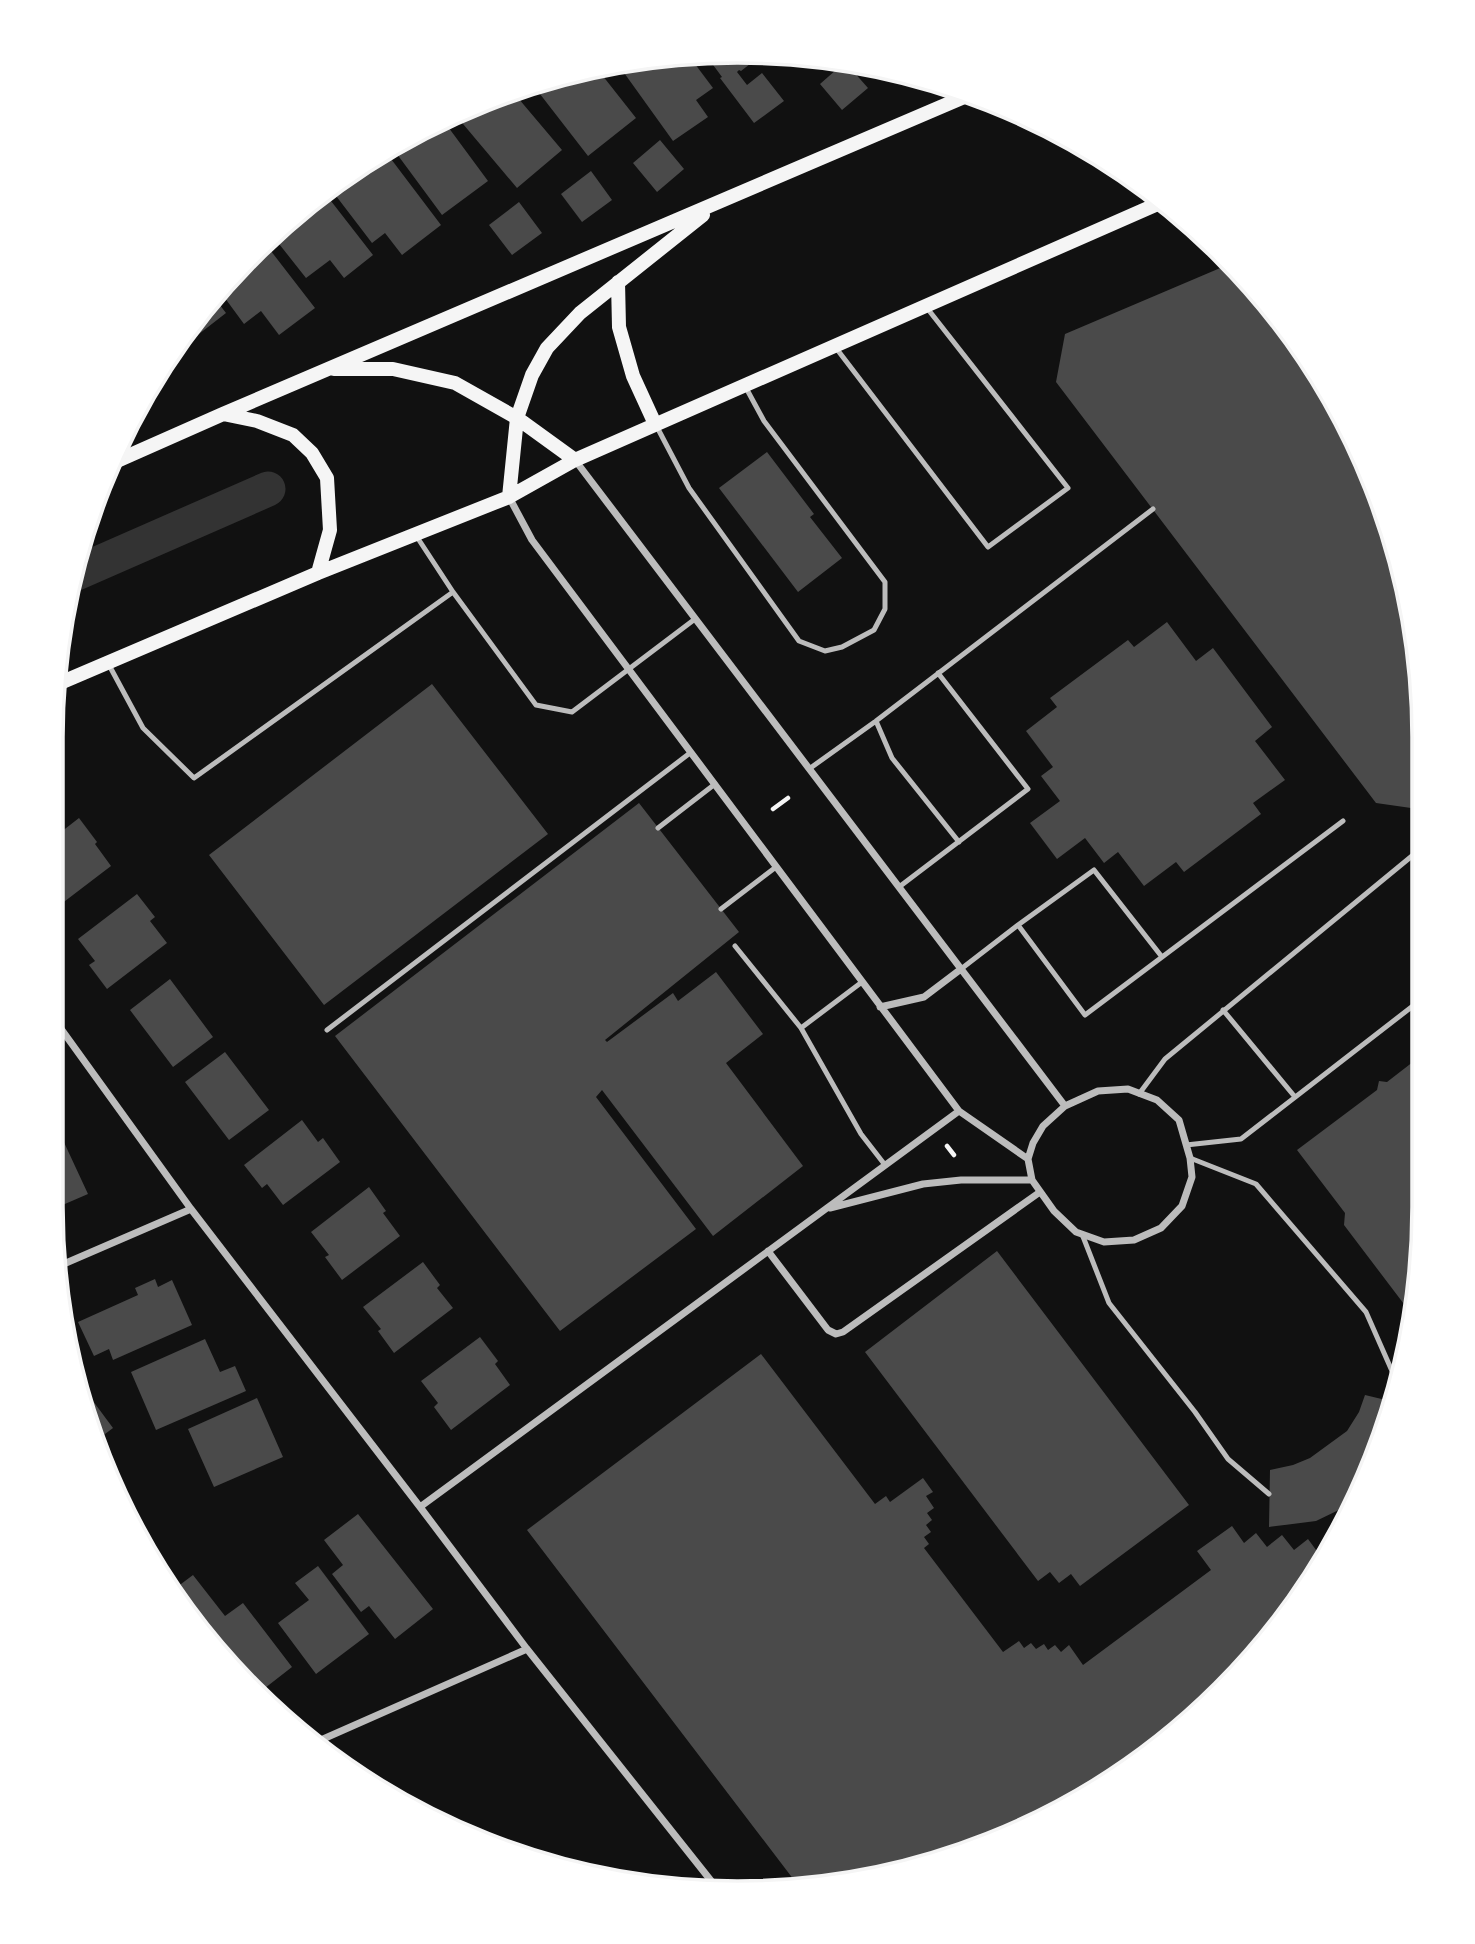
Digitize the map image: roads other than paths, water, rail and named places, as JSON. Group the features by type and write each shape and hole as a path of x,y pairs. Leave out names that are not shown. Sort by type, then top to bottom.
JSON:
{"main road":[{"path":"124,458 956,100"},
{"path":"509,497 517,418 532,375 547,348 580,313 718,203"},
{"path":"65,681 318,573 509,497 575,460 1153,206"},
{"path":"618,282 619,327 633,376 655,424"},
{"path":"327,369 393,369 455,383 517,418 575,460"},
{"path":"223,414 257,421 293,435 313,453 327,478 330,520 330,530 318,573"}],"street":[{"path":"575,460 1065,1106"},
{"path":"509,497 532,540 959,1111 1028,1159"},
{"path":"880,1007 924,997 961,969"},
{"path":"63,1032 191,1209 527,1649 711,1880"},
{"path":"1128,1089 1139,1094 1157,1100 1179,1120 1190,1158 1192,1177 1182,1206 1161,1228 1134,1240 1104,1241 1076,1231 1054,1212 1032,1180 1028,1159 1043,1126 1065,1106 1098,1091 1128,1089"},
{"path":"421,1507 959,1111"},
{"path":"826,1209 923,1184 961,1180 1032,1180"},
{"path":"768,1251 828,1330 836,1334 843,1332 1040,1192"},
{"path":"65,1263 191,1209"},
{"path":"323,1739 527,1649"}],"lane":[{"path":"834,346 988,547 1068,488 925,306"},
{"path":"655,424 689,488 799,641 825,651 842,647 874,630 885,609 885,582 764,421 744,385"},
{"path":"809,769 876,721 1153,509"},
{"path":"416,534 453,592 536,705 572,712 695,619"},
{"path":"108,663 143,728 194,778 453,592"},
{"path":"899,887 1028,789 938,673"},
{"path":"876,721 892,758 958,842"},
{"path":"327,1030 690,753"},
{"path":"658,828 715,785"},
{"path":"1018,925 1085,1015 1343,821"},
{"path":"1139,1094 1165,1059 1412,856"},
{"path":"721,909 776,867"},
{"path":"961,969 1094,870 1162,957"},
{"path":"735,946 801,1028 861,1134 885,1165"},
{"path":"801,1028 862,982"},
{"path":"1186,1145 1241,1139 1412,1007"},
{"path":"1223,1010 1295,1097"},
{"path":"1190,1158 1256,1184 1366,1312 1392,1370"},
{"path":"1083,1234 1109,1303 1195,1412 1228,1459 1269,1494"}],"waterway":[{"path":"84,570 268,489"}]}
